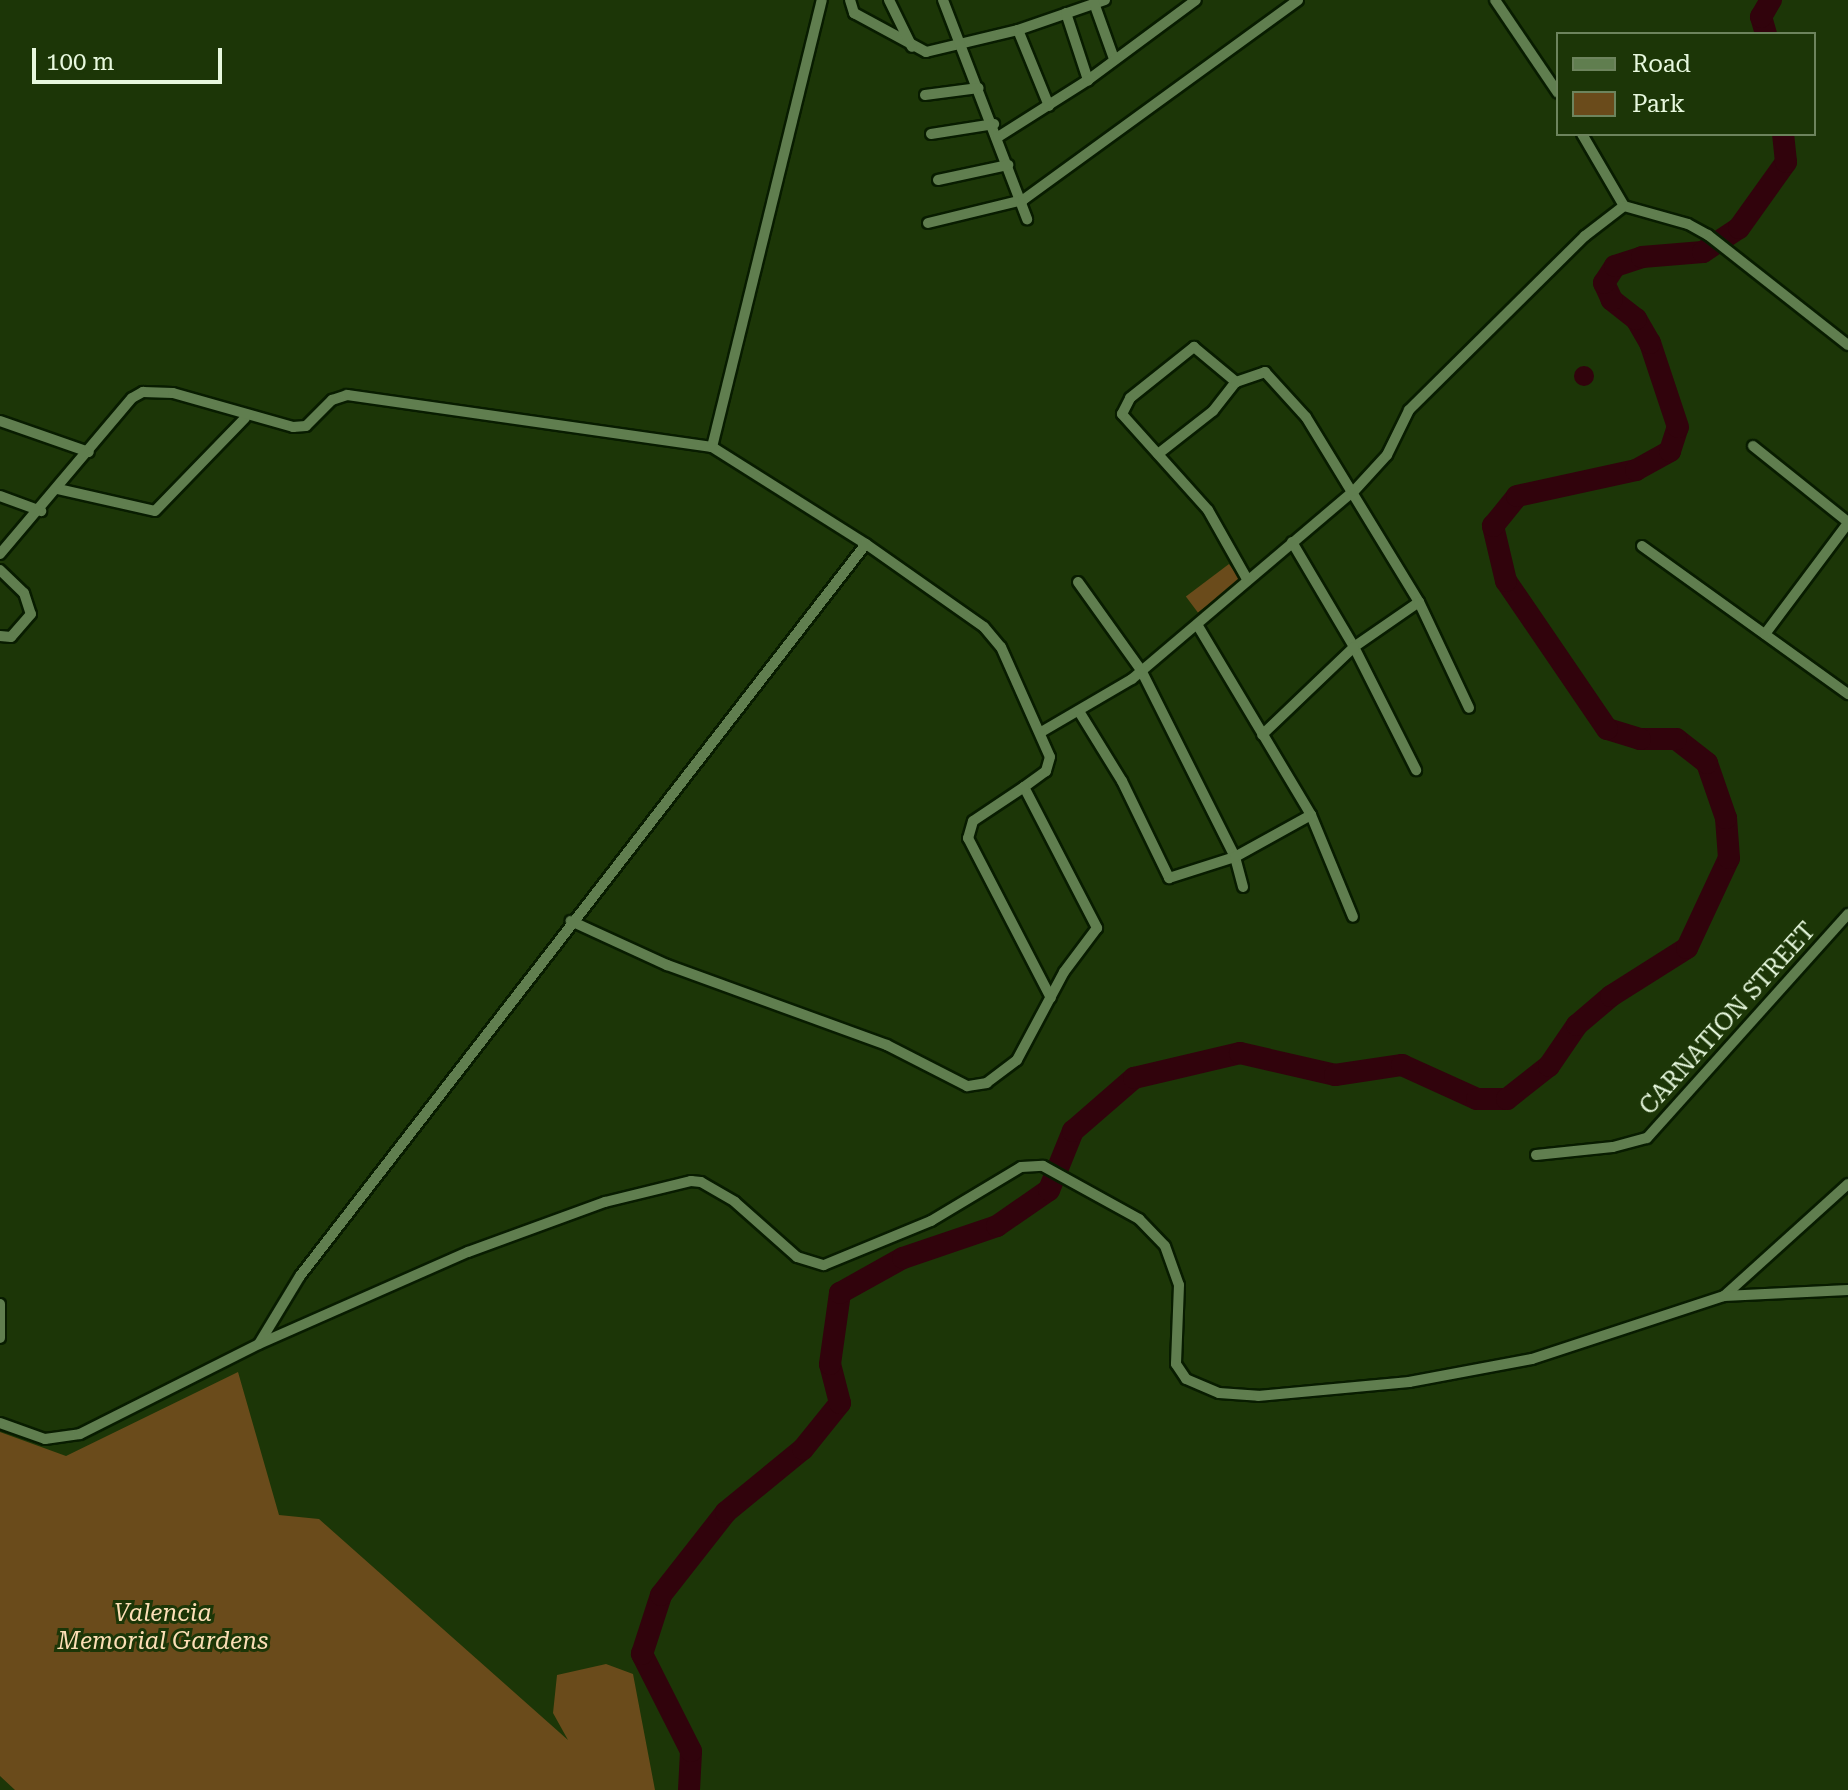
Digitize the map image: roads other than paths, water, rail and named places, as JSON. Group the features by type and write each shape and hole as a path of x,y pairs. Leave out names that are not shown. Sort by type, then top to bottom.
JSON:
{"street":[{"path":"712,447 822,0"},
{"path":"850,0 854,13 913,49 937,51 1018,30 1099,2 1114,59"},
{"path":"889,0 913,49"},
{"path":"943,0 994,124 1023,200 1027,219"},
{"path":"998,137 1088,80 1196,0"},
{"path":"928,223 1023,200 1298,0"},
{"path":"1495,0 1556,90"},
{"path":"1066,13 1088,80"},
{"path":"1018,30 1049,106"},
{"path":"925,95 979,88"},
{"path":"931,134 994,124"},
{"path":"1583,136 1624,206 1688,224 1708,235 1848,345"},
{"path":"938,180 1008,165"},
{"path":"1043,731 1080,713 1141,670 1198,626 1247,579 1354,491 1387,455 1409,410 1585,236 1624,206"},
{"path":"1236,382 1194,347 1130,398 1122,408 1123,418 1208,510 1247,579"},
{"path":"1158,454 1213,411 1236,382 1260,371 1270,376 1330,450 1419,602 1469,708"},
{"path":"0,554 41,511 132,398 143,392 173,393 245,418 300,428 332,400 347,395 712,447 866,544 984,627 1001,647 1043,731 1050,765 1024,787 973,821 968,838 1051,998"},
{"path":"58,489 155,511 245,418"},
{"path":"0,421 89,452"},
{"path":"1753,446 1848,522 1765,634"},
{"path":"0,496 41,511"},
{"path":"1292,542 1354,647 1416,770"},
{"path":"259,1344 300,1276 571,921 866,544"},
{"path":"1642,546 1848,694"},
{"path":"0,570 24,593 31,614 11,637 0,636"},
{"path":"1078,582 1141,670 1235,857 1243,887"},
{"path":"1262,735 1354,647 1419,602"},
{"path":"1198,626 1311,815 1353,917"},
{"path":"1080,713 1122,781 1169,878 1235,857 1311,815"},
{"path":"571,921 667,965 887,1045 967,1086 987,1083 1017,1060 1051,998 1097,928 1024,787"},
{"name":"CARNATION STREET","path":"1536,1155 1613,1147 1647,1138 1848,914"},
{"path":"0,1423 45,1439 80,1434 259,1344 468,1252 605,1202 691,1181 701,1182 735,1202 797,1257 824,1265 931,1221 1021,1167 1043,1166 1139,1219 1165,1246 1179,1285 1176,1364 1186,1379 1219,1393 1258,1396 1409,1382 1513,1364 1724,1296 1848,1290"},
{"path":"1724,1296 1848,1184"},
{"path":"0,1304 0,1338"}],"waterway":[{"path":"1765,32 1761,17 1771,0"},
{"path":"689,1790 691,1751 642,1654 661,1595 726,1512 803,1449 840,1403 830,1364 840,1293 903,1258 997,1226 1049,1190 1073,1131 1134,1078 1240,1053 1335,1075 1402,1065 1477,1099 1507,1099 1549,1066 1577,1025 1611,996 1687,948 1729,858 1726,818 1707,763 1676,739 1640,739 1607,729 1506,581 1493,526 1517,496 1636,470 1670,451 1678,427 1650,343 1636,319 1612,300 1604,283 1615,266 1642,257 1703,252 1739,228 1786,162 1783,136"}],"park label":[{"name":"Valencia Memorial Gardens","path":"163,1628"}]}
